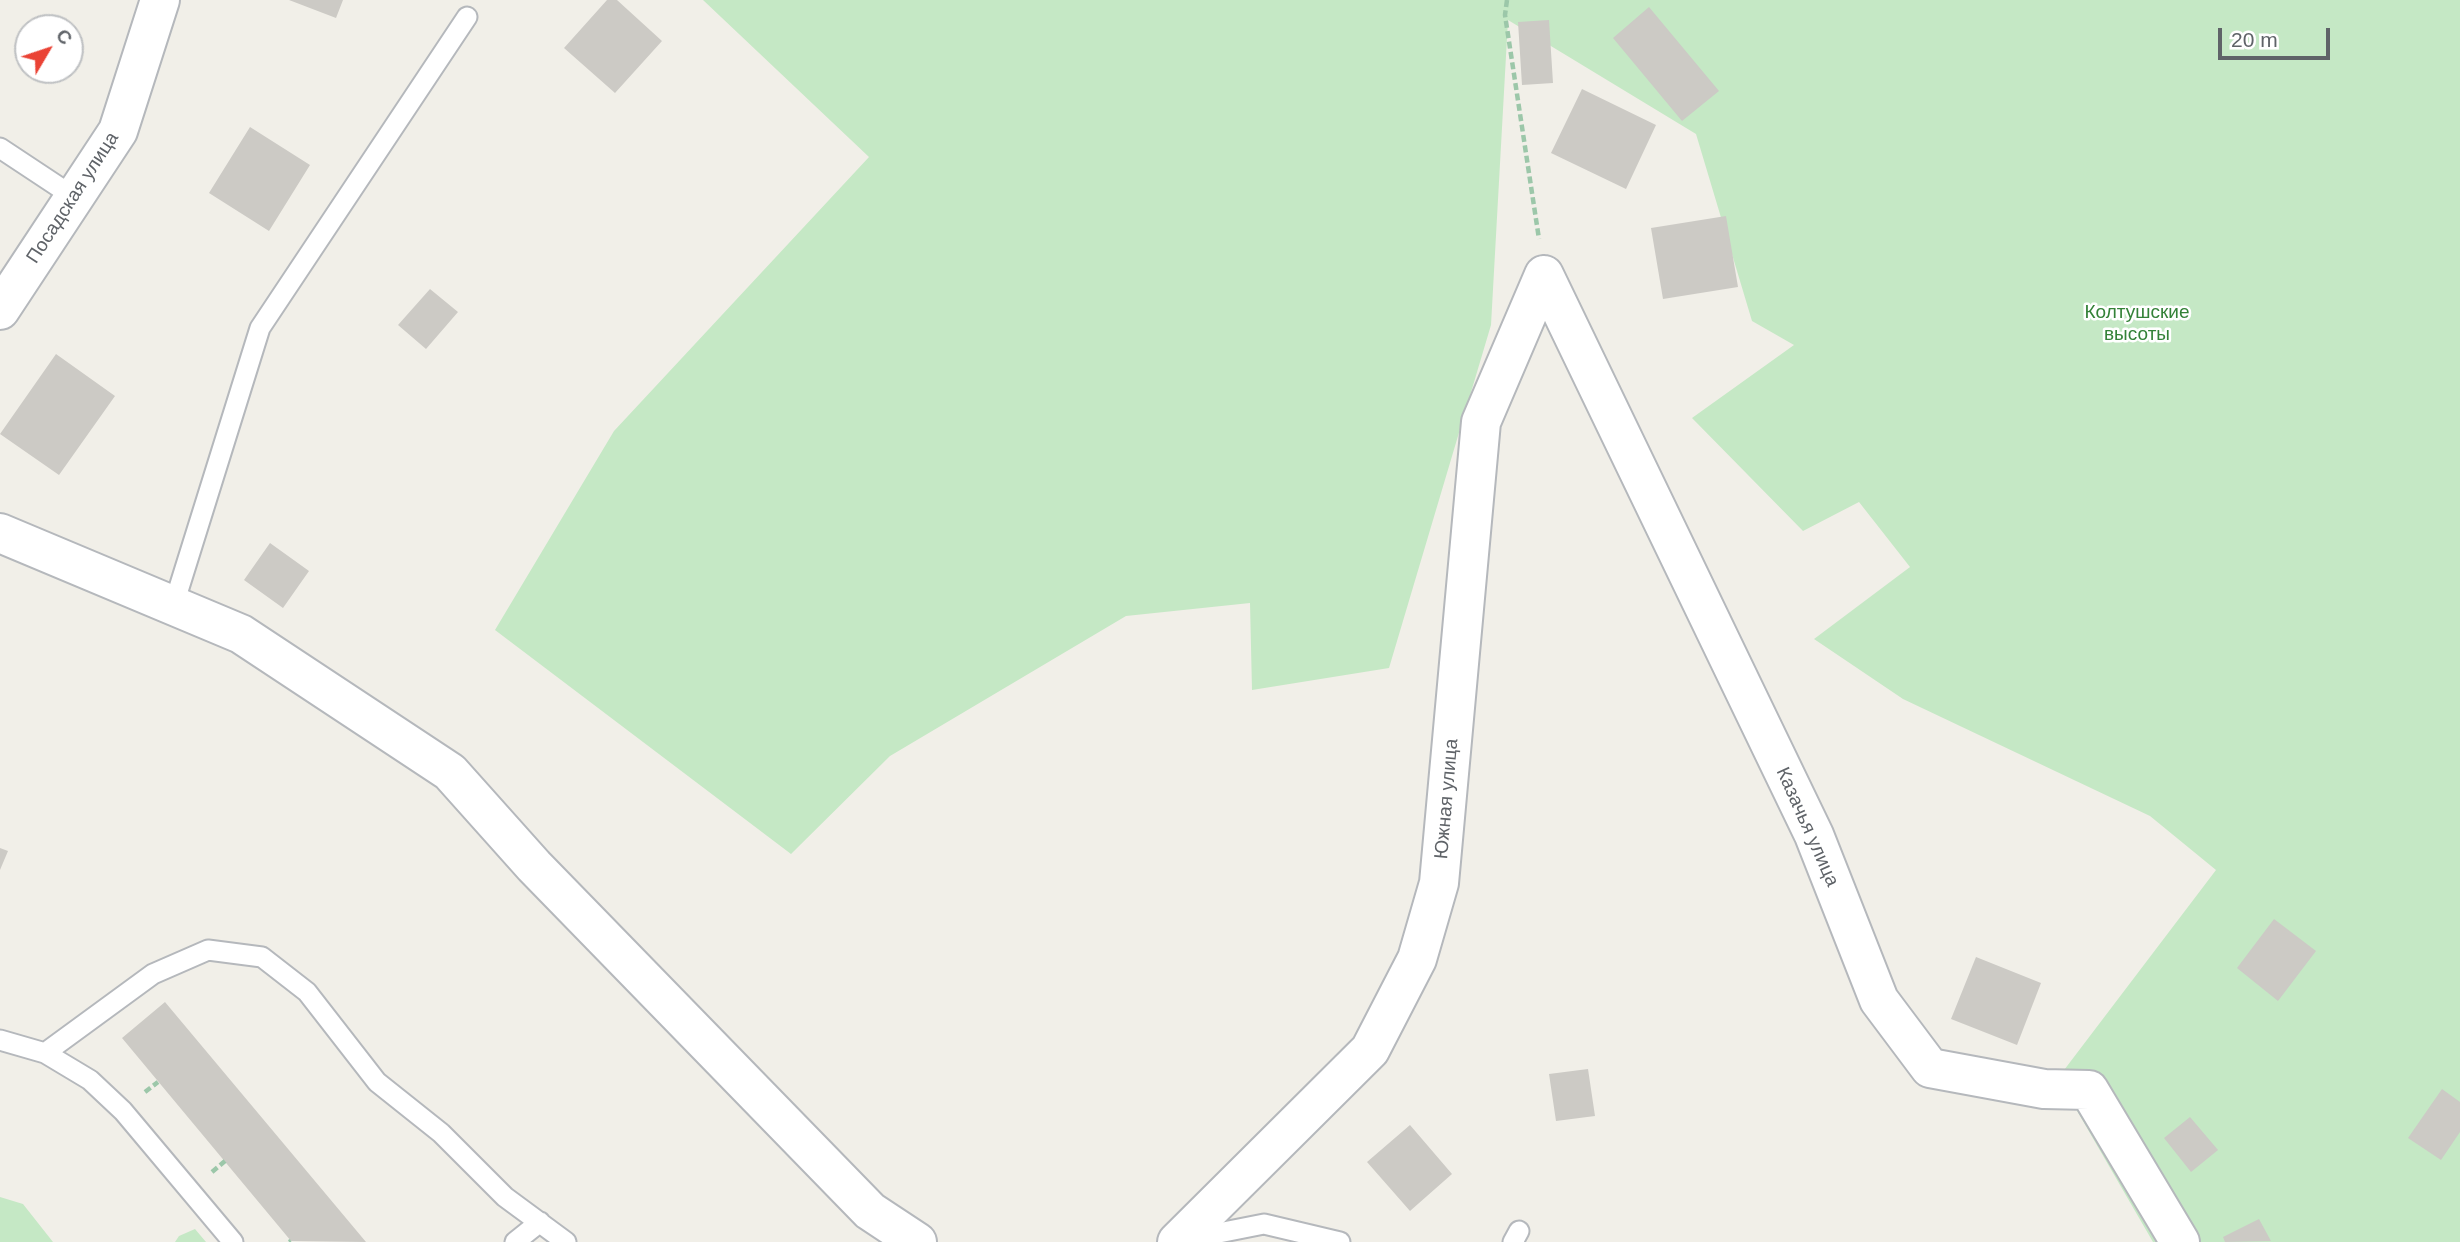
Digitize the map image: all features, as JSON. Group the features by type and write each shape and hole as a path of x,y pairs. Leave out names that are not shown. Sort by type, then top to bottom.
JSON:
{"street":[{"name":"Посадская улица","path":"0,310 118,131 160,0"},
{"name":"Южная улица","path":"1177,1242 1370,1050 1417,960 1439,883 1481,422 1544,275"},
{"name":"Казачья улица","path":"1544,275 1814,835 1880,1000 1930,1068 2044,1089 2089,1090 2180,1242"},
{"path":"0,533 241,635 450,772 534,866 870,1211 917,1242"}],"lane":[{"path":"173,607 260,328 467,17"},
{"path":"0,148 74,197"},
{"path":"45,1054 153,974 208,950 262,957 307,992 377,1082 441,1133 505,1198 566,1242"},
{"path":"0,1040 45,1054 90,1080 123,1111 233,1242"},
{"path":"516,1242 540,1222"},
{"path":"1177,1242 1264,1224 1340,1242"}],"path":[{"path":"1507,0 1505,15 1544,275"}],"green space":[{"name":"Колтушские высоты","path":"703,0 2460,0 2460,1242 2153,1242 2058,1078 2216,870 2150,816 1903,699 1814,639 1910,567 1859,502 1803,531 1692,418 1794,345 1752,321 1696,134 1508,20 1491,325 1389,668 1252,690 1250,603 1126,616 890,756 791,854 495,630 614,431 869,157"},
{"path":"0,1197 23,1204 53,1242 0,1242"},
{"path":"195,1229 206,1242 175,1242 179,1236"}],"building":[{"path":"289,0 343,0 336,18"},
{"path":"607,0 617,0 662,41 615,93 564,48"},
{"path":"1649,7 1719,91 1682,121 1613,38"},
{"path":"1549,20 1553,83 1522,85 1518,22"},
{"path":"1582,89 1656,125 1626,189 1551,153"},
{"path":"250,127 310,165 269,231 209,193"},
{"path":"1726,216 1738,287 1663,299 1651,228"},
{"path":"430,289 458,312 426,349 398,325"},
{"path":"56,354 115,396 59,475 0,434"},
{"path":"270,543 309,571 283,608 244,580"},
{"path":"0,848 8,851 0,870"},
{"path":"2274,919 2316,951 2278,1001 2237,968"},
{"path":"1976,957 2041,983 2017,1045 1951,1019"},
{"path":"165,1002 366,1242 291,1241 122,1038"},
{"path":"1588,1069 1595,1116 1556,1121 1549,1074"},
{"path":"2442,1089 2460,1102 2460,1132 2441,1160 2408,1138"},
{"path":"2190,1117 2218,1150 2191,1172 2164,1138"},
{"path":"1410,1125 1452,1174 1410,1211 1367,1162"},
{"path":"2259,1219 2271,1241 2225,1242 2223,1237"}]}
